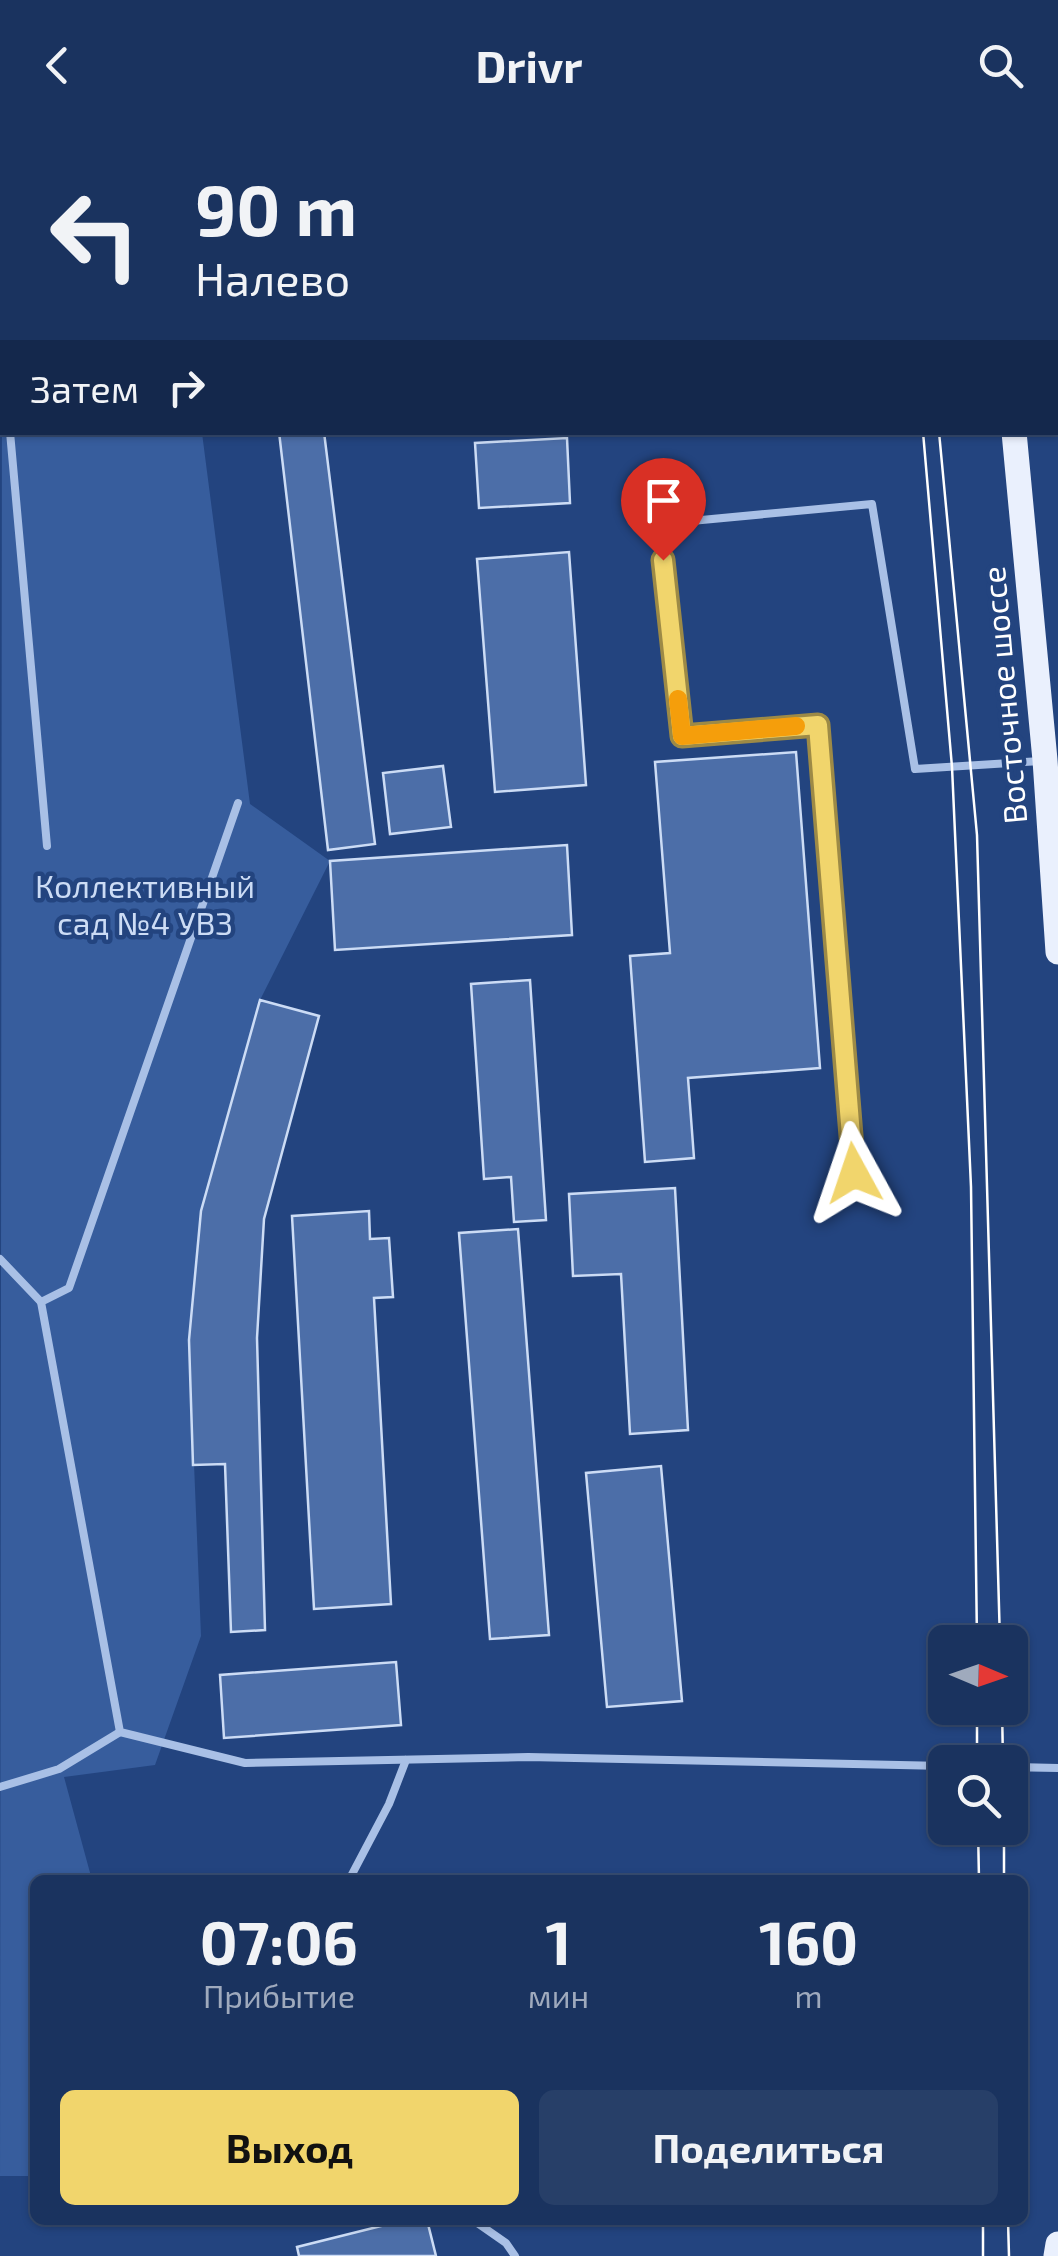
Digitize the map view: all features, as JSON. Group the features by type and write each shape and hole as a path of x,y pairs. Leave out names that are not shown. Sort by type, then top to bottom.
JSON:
{"main road":[{"name":"Восточное шоссе","path":"1014,435 1046,760 1058,952"},
{"path":"1056,2256 1058,2244"}],"lane":[{"path":"10,435 47,846"},
{"path":"854,1173 818,725 682,736 660,524 872,504 915,769 1046,760"},
{"path":"41,1302 70,1288 238,803"},
{"path":"0,1259 41,1302 120,1732"},
{"path":"0,1787 58,1769 120,1732 245,1763 528,1758 928,1766"},
{"path":"352,1875 390,1804 406,1760"},
{"path":"1028,1767 1058,1768"},
{"path":"480,2225 506,2243 515,2256"}],"green space":[{"name":"Коллективный сад №4 УВЗ","path":"2,435 202,435 250,804 330,861 260,1000 201,1211 189,1340 201,1636 155,1765 64,1777 91,1875 30,1875 30,2176 0,2176"}],"building":[{"path":"279,435 324,435 375,844 328,850"},
{"path":"567,438 570,503 479,508 475,443"},
{"path":"569,552 586,785 495,792 477,559"},
{"path":"796,752 820,1068 688,1078 694,1158 645,1162 630,956 670,953 655,762"},
{"path":"443,766 451,827 390,834 383,773"},
{"path":"567,845 572,935 335,950 330,861"},
{"path":"530,980 546,1220 514,1222 511,1177 484,1179 471,984"},
{"path":"260,1000 319,1016 264,1219 257,1338 265,1630 231,1632 225,1464 193,1465 189,1340 201,1211"},
{"path":"675,1188 688,1430 630,1434 621,1274 573,1276 569,1194"},
{"path":"369,1211 370,1239 389,1238 393,1297 374,1298 391,1604 314,1609 292,1216"},
{"path":"518,1229 549,1635 490,1639 459,1233"},
{"path":"661,1466 682,1701 607,1707 586,1473"},
{"path":"396,1662 401,1725 224,1738 220,1675"},
{"path":"385,2225 428,2225 436,2256 299,2256 297,2247"}],"tram line":[{"path":"923,435 952,767 971,1187 977,1625"},
{"path":"939,435 977,835 1000,1625"},
{"path":"977,1725 977,1745"},
{"path":"1002,1725 1003,1745"},
{"path":"978,1845 979,1875"},
{"path":"1004,1845 1004,1875"},
{"path":"983,2225 983,2256"},
{"path":"1008,2225 1009,2256"}],"slow traffic":[{"path":"678,699 682,736 796,726"}],"route":[{"path":"663,560 682,736 818,725 854,1173"}]}
